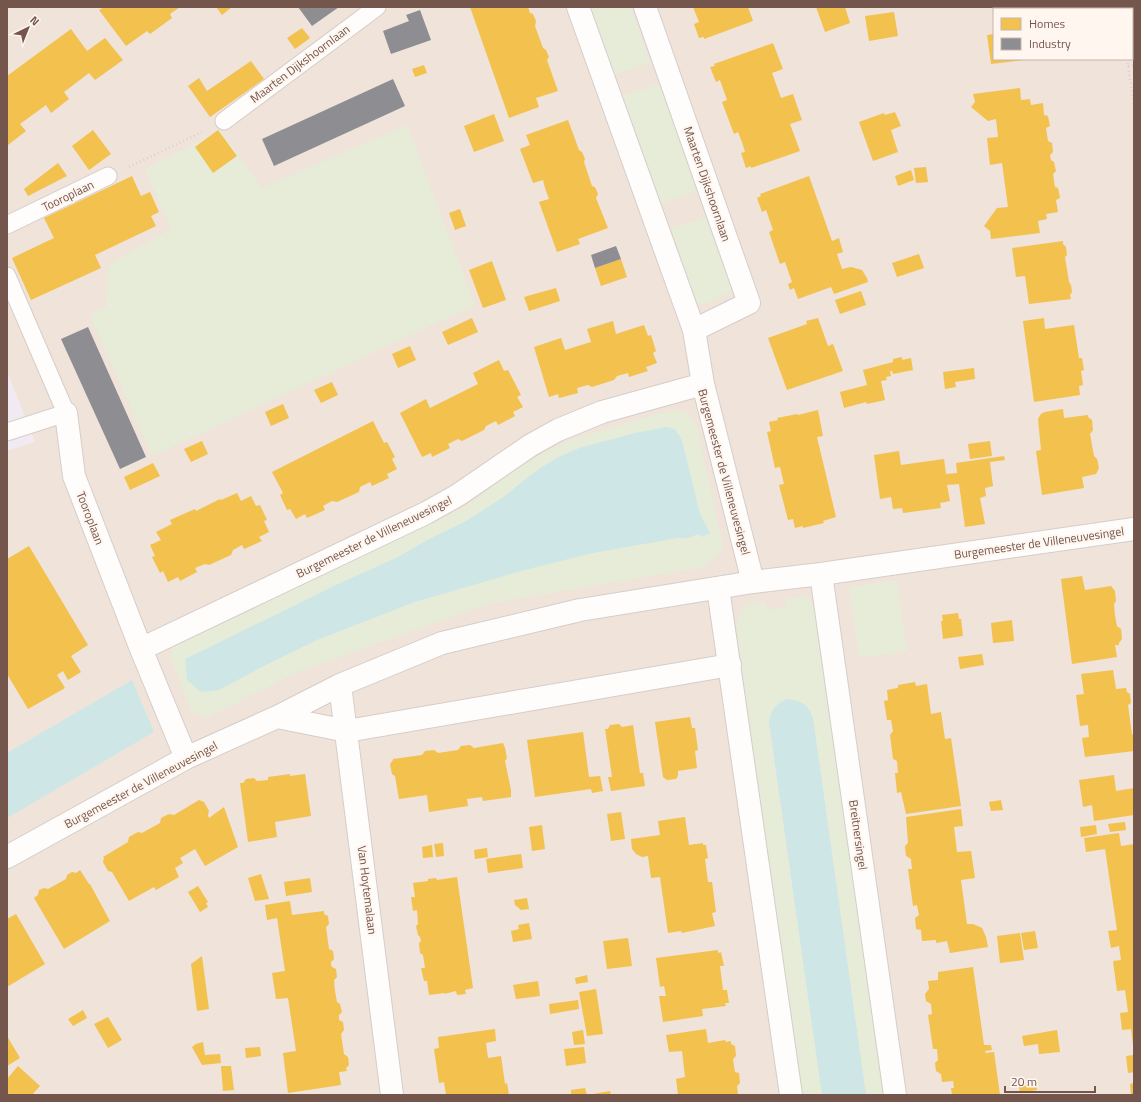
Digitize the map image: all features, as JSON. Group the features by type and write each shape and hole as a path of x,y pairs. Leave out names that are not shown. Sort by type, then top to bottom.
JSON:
{"street":[{"path":"578,7 694,330 703,384"},
{"name":"Maarten Dijkshoornlaan","path":"645,7 749,303 694,330"},
{"name":"Burgemeester de Villeneuvesingel","path":"145,658 426,514 531,445 558,430 602,412 703,384 753,582"},
{"name":"Tooroplaan","path":"66,413 74,476 186,758"},
{"name":"Burgemeester de Villeneuvesingel","path":"7,857 186,758 277,717 340,685 442,643 580,610 753,582 821,574 1134,529"},
{"name":"Breitnersingel","path":"821,574 895,1095"},
{"path":"718,588 791,1095"},
{"path":"277,717 347,731 730,665"},
{"name":"Van Hoytemalaan","path":"340,685 392,1095"}],"lane":[{"name":"Maarten Dijkshoornlaan","path":"224,121 377,7"},
{"name":"Tooroplaan","path":"7,225 108,176"},
{"name":"Tooroplaan","path":"7,276 66,413"},
{"path":"7,432 66,413"}],"path":[{"path":"1127,60 1134,106"},
{"path":"1128,66 1134,65"},
{"path":"108,176 224,121"}],"shaded area":[{"path":"7,7 1134,7 1134,1095 7,1095"},
{"path":"7,371 35,442 7,451"}],"green space":[{"path":"590,7 631,7 650,63 612,75"},
{"path":"659,84 697,191 659,205 621,96"},
{"path":"407,125 475,305 152,456 90,315 106,307 109,265 171,229 145,170 220,130 262,188"},
{"path":"709,216 733,289 725,295 704,305 695,301 671,228"},
{"path":"685,411 697,426 723,548 704,567 488,604 300,671 207,718 192,712 170,656 173,647 465,507 523,463 570,440 659,413"},
{"path":"897,580 907,651 859,658 849,587"},
{"path":"805,596 816,610 885,1095 866,1095 813,718 769,722 822,1095 801,1095 736,625 745,605 765,602 766,610 786,607 785,599"}],"water":[{"path":"667,427 675,429 682,440 700,514 710,533 702,537 699,534 688,538 678,538 593,553 521,571 415,602 317,640 219,690 201,692 187,680 185,659 338,584 396,558 429,539 466,521 502,498 536,471 558,457 579,448 635,433"},
{"path":"132,680 154,732 7,818 7,753"},
{"path":"787,699 800,702 806,706 813,718 866,1095 822,1095 769,722 774,708 779,703"}],"building: Homes":[{"path":"104,7 180,7 170,14 172,18 150,34 147,31 126,46 99,10"},
{"path":"216,7 232,7 222,15"},
{"path":"470,7 528,7 530,13 533,14 536,21 535,26 543,48 546,50 549,57 547,60 558,91 536,98 539,107 509,118"},
{"path":"693,7 748,7 753,21 704,39 704,37 699,38 694,24 699,22"},
{"path":"816,7 845,7 850,23 825,32"},
{"path":"894,12 898,36 869,41 865,16"},
{"path":"302,28 310,38 295,49 287,38"},
{"path":"71,29 87,51 105,38 123,60 95,80 89,73 64,92 69,99 51,113 46,105 20,124 26,131 8,145 7,76"},
{"path":"993,34 993,60 1024,60 991,64 987,35"},
{"path":"773,43 783,69 772,73 781,98 793,94 802,120 790,124 800,151 751,168 751,166 746,168 741,153 745,152 742,142 738,132 734,134 722,102 727,100 720,80 716,82 710,67 715,66 714,64"},
{"path":"251,61 264,79 210,117 188,86 199,78 207,91"},
{"path":"424,65 427,73 415,77 412,69"},
{"path":"1020,88 1021,100 1030,99 1031,105 1043,103 1044,115 1048,116 1050,126 1046,128 1048,141 1052,143 1053,152 1050,155 1051,160 1054,162 1056,171 1053,174 1055,187 1058,188 1060,198 1056,200 1058,212 1046,214 1047,219 1038,221 1040,233 991,239 990,231 984,226 997,208 1008,207 1002,163 990,165 987,138 998,137 996,119 988,121 971,107 975,102 973,94"},
{"path":"895,112 901,126 891,130 898,152 873,161 859,122 884,113 885,115"},
{"path":"494,114 504,141 474,152 464,126"},
{"path":"568,120 579,150 582,152 585,159 584,162 592,186 595,187 598,194 596,198 608,228 578,239 580,244 557,252 539,202 549,199 543,180 533,183 520,149 530,145 526,135"},
{"path":"93,130 111,154 89,170 72,146"},
{"path":"218,130 237,156 213,173 195,147"},
{"path":"58,163 67,176 28,196 24,189"},
{"path":"926,167 928,182 916,183 914,168"},
{"path":"911,170 914,180 898,186 895,176"},
{"path":"132,176 141,196 150,192 159,212 151,216 156,226 95,255 101,268 31,300 12,258 54,238 44,218"},
{"path":"809,176 832,241 839,238 843,252 837,254 842,269 851,267 862,270 868,282 834,294 831,287 798,299 794,288 790,290 788,284 792,282 785,262 780,264 769,232 773,230 766,210 762,212 757,198 761,196 760,194"},
{"path":"460,209 466,226 455,230 449,213"},
{"path":"1063,241 1063,244 1066,247 1067,255 1065,257 1072,292 1070,295 1071,299 1029,304 1025,276 1016,277 1012,248"},
{"path":"919,254 924,268 897,277 892,263"},
{"path":"621,259 627,277 601,286 595,268"},
{"path":"492,261 506,300 483,308 469,270"},
{"path":"556,288 560,301 529,311 524,297"},
{"path":"861,291 866,305 840,314 835,300"},
{"path":"472,318 478,332 448,345 442,332"},
{"path":"818,318 828,346 833,344 843,371 787,390 768,338 807,324 806,321"},
{"path":"1044,318 1045,329 1074,325 1079,358 1082,358 1084,370 1081,371 1083,385 1079,386 1080,395 1034,402 1023,321"},
{"path":"613,321 616,334 644,325 648,336 651,335 656,351 653,353 657,363 646,367 648,371 629,377 628,373 617,376 614,380 592,387 588,385 577,388 578,393 559,398 558,394 549,397 534,347 561,338 565,350 591,342 587,329"},
{"path":"410,346 416,360 398,368 392,354"},
{"path":"902,357 902,360 911,358 913,370 893,374 892,371 890,371 891,376 886,377 887,380 881,381 885,400 867,404 866,402 844,408 840,392 867,385 863,370 893,362 893,359"},
{"path":"499,360 504,371 508,370 521,395 517,397 523,407 513,412 515,416 498,425 496,421 486,426 484,430 462,441 458,439 448,444 450,448 432,457 431,453 422,457 400,413 426,399 430,408 478,384 473,373"},
{"path":"974,368 975,379 955,382 956,387 945,389 943,372"},
{"path":"332,382 338,395 321,403 314,390"},
{"path":"283,404 289,418 271,426 265,412"},
{"path":"1063,409 1064,418 1088,415 1088,417 1092,420 1093,430 1090,434 1094,456 1097,459 1099,468 1096,474 1082,477 1084,488 1042,495 1036,451 1041,450 1038,419 1041,414 1045,412"},
{"path":"818,410 823,436 817,437 836,517 823,521 824,523 803,528 803,526 795,528 793,519 788,520 779,485 784,484 780,467 775,468 767,432 771,431 769,422 778,420 777,418"},
{"path":"373,421 384,443 387,442 395,457 392,459 397,469 387,474 389,478 372,486 370,482 360,487 359,492 337,502 332,501 323,506 325,510 307,518 305,514 296,519 290,509 287,510 280,495 283,493 272,472"},
{"path":"202,441 208,454 191,462 184,449"},
{"path":"990,441 992,456 970,459 968,444"},
{"path":"899,451 901,465 944,459 946,474 957,473 956,463 1004,456 1005,460 990,462 993,486 985,488 986,496 980,498 985,524 965,527 959,484 947,485 950,501 940,503 941,508 903,513 902,508 893,509 891,497 880,499 874,455"},
{"path":"153,463 160,476 130,490 124,477"},
{"path":"237,493 241,501 251,496 256,506 260,505 267,520 264,521 269,532 259,537 262,541 244,549 242,545 233,550 231,555 209,565 205,564 195,568 197,572 180,581 178,577 168,582 163,571 160,573 152,557 155,556 150,545 161,540 156,532 172,524 170,520 195,509 196,511 220,499 221,500"},
{"path":"29,546 88,645 71,656 81,672 68,680 63,671 57,675 65,688 28,709 7,674 7,559"},
{"path":"1082,576 1085,590 1111,586 1115,591 1115,616 1117,626 1121,629 1122,639 1119,645 1115,645 1117,657 1072,664 1061,579"},
{"path":"958,613 959,619 961,619 963,636 943,639 941,621 943,621 942,615"},
{"path":"1012,620 1014,641 993,643 991,623"},
{"path":"982,654 984,665 960,669 958,657"},
{"path":"1113,670 1116,689 1126,688 1127,692 1130,694 1131,703 1128,705 1132,734 1134,735 1134,751 1085,757 1082,738 1089,737 1088,725 1080,726 1076,695 1084,694 1081,674"},
{"path":"915,682 916,686 927,684 931,714 941,712 945,739 951,738 961,806 906,814 901,792 897,793 895,773 898,773 897,761 893,759 890,735 893,731 891,720 887,720 884,701 888,700 887,690 898,688 898,685"},
{"path":"690,717 692,728 695,728 698,750 695,751 697,768 678,771 678,776 676,779 667,780 663,777 655,722"},
{"path":"619,724 622,727 633,725 640,773 643,773 645,786 611,791 608,777 612,777 605,729 608,729 610,725"},
{"path":"583,732 589,777 600,776 603,791 592,793 591,789 535,797 527,740"},
{"path":"503,743 507,758 505,761 511,797 483,801 482,797 467,799 468,806 429,812 427,795 399,799 395,776 392,774 390,764 393,759 422,755 425,751 434,750 438,753 458,750 461,746 470,745 474,748"},
{"path":"290,774 290,776 305,774 311,816 275,822 277,837 248,842 240,783 243,783 246,779 254,778 257,781 268,780 268,777"},
{"path":"1114,775 1116,791 1134,788 1134,815 1094,821 1092,805 1083,807 1079,780"},
{"path":"199,800 204,802 209,811 209,818 224,807 238,847 205,866 195,849 180,858 183,863 175,868 179,877 156,890 154,887 129,901 112,872 108,871 103,862 103,857 128,842 129,837 138,832 142,833 160,823 161,818 169,814 174,815"},
{"path":"1001,800 1003,810 991,811 989,802"},
{"path":"961,809 963,826 954,827 957,852 971,851 975,878 961,880 967,924 973,924 982,928 988,947 950,953 947,941 936,943 936,940 922,941 921,930 916,929 915,918 919,915 917,905 913,906 908,869 912,869 911,859 906,856 905,846 908,843 906,817"},
{"path":"621,812 625,839 611,841 607,814"},
{"path":"685,817 689,845 703,843 703,845 706,845 708,858 705,859 708,882 712,882 716,912 712,913 715,926 682,933 681,931 668,933 660,877 651,878 648,856 642,857 636,854 632,849 631,839 660,835 658,821"},
{"path":"1125,822 1126,830 1110,832 1108,824"},
{"path":"542,825 545,849 532,851 529,827"},
{"path":"1096,825 1097,834 1081,837 1080,827"},
{"path":"1119,833 1121,846 1134,844 1133,1045 1131,1029 1122,1030 1120,1013 1128,1012 1125,990 1117,991 1113,961 1121,960 1119,946 1111,948 1108,931 1117,930 1105,849 1086,852 1084,838"},
{"path":"443,843 444,856 436,857 434,844"},
{"path":"432,845 433,857 423,858 422,847"},
{"path":"487,848 488,857 475,859 474,850"},
{"path":"521,854 523,868 488,873 486,859"},
{"path":"80,870 90,884 110,921 64,949 34,898 38,895 39,890 44,888 48,889 66,879 67,875 72,872 76,873"},
{"path":"261,874 269,899 255,901 248,878"},
{"path":"457,877 473,988 465,990 466,994 457,995 456,991 444,994 445,993 429,995 427,981 424,981 421,968 425,968 423,955 420,953 419,943 421,941 416,926 418,924 417,910 413,911 411,897 415,897 413,883 428,881 428,879 436,878 437,880"},
{"path":"310,878 312,892 286,896 284,882"},
{"path":"198,886 208,902 206,903 208,907 200,912 188,892"},
{"path":"527,898 529,909 521,910 515,905 514,900"},
{"path":"290,901 292,915 324,911 324,914 328,916 329,924 326,927 329,949 333,951 334,959 331,962 331,965 336,969 337,977 334,980 335,991 337,1002 340,1004 342,1012 339,1015 339,1020 343,1022 344,1030 341,1034 344,1054 348,1057 349,1065 346,1068 347,1071 339,1072 341,1085 288,1093 283,1053 296,1051 288,998 276,999 272,973 285,971 277,918 267,920 265,905"},
{"path":"16,914 45,964 7,987 7,919"},
{"path":"529,923 532,939 513,942 511,931 519,929 518,925"},
{"path":"1035,931 1038,948 1024,950 1021,933"},
{"path":"1020,933 1024,960 1000,963 997,936"},
{"path":"628,938 632,966 607,969 603,941"},
{"path":"718,950 718,953 721,952 724,966 720,966 723,990 727,990 729,1003 725,1003 726,1006 702,1009 703,1016 663,1022 659,996 666,996 664,986 660,987 656,958"},
{"path":"202,956 209,1009 197,1011 191,964"},
{"path":"973,967 984,1045 991,1045 992,1050 985,1051 986,1053 994,1052 1000,1095 952,1095 951,1088 954,1088 953,1081 942,1082 941,1074 936,1071 935,1063 938,1060 937,1049 933,1049 928,1015 932,1014 931,1004 926,1001 925,994 929,989 928,981 938,980 938,972"},
{"path":"587,975 588,982 576,984 575,978"},
{"path":"538,981 540,996 516,999 513,985"},
{"path":"596,989 603,1034 587,1036 579,992"},
{"path":"578,1000 579,1009 550,1014 549,1004"},
{"path":"83,1010 87,1018 73,1026 68,1019"},
{"path":"108,1017 122,1040 108,1048 94,1024"},
{"path":"495,1029 496,1041 486,1043 488,1058 501,1056 505,1084 507,1083 509,1095 446,1095 444,1082 439,1083 434,1049 439,1048 438,1037"},
{"path":"706,1029 708,1043 725,1040 726,1042 731,1041 731,1044 735,1046 736,1056 733,1059 735,1072 739,1073 740,1083 737,1086 738,1095 678,1095 676,1079 685,1077 682,1051 669,1052 666,1035"},
{"path":"583,1030 585,1044 574,1045 572,1032"},
{"path":"1057,1030 1060,1052 1039,1054 1038,1044 1024,1046 1022,1036"},
{"path":"7,1036 20,1058 7,1066"},
{"path":"203,1042 205,1055 220,1054 221,1063 202,1065 192,1047"},
{"path":"260,1047 261,1056 246,1058 245,1048"},
{"path":"584,1047 586,1063 566,1066 564,1049"},
{"path":"1134,1055 1134,1072 1128,1073 1126,1056"},
{"path":"18,1066 40,1086 32,1095 7,1095 7,1079"},
{"path":"221,1066 231,1066 234,1090 223,1091"},
{"path":"1134,1083 1134,1095 1131,1095 1130,1084"},
{"path":"1037,1084 1037,1090 1020,1093 1019,1087"},
{"path":"585,1088 587,1095 571,1095 571,1090"},
{"path":"610,1091 611,1095 593,1095 593,1094"}],"building: Industry":[{"path":"298,7 339,7 312,26"},
{"path":"420,10 431,40 391,54 383,31 409,21 406,15"},
{"path":"393,79 405,106 274,166 262,139"},
{"path":"616,246 621,259 595,268 591,255"},
{"path":"88,327 146,457 120,469 61,339"}]}
